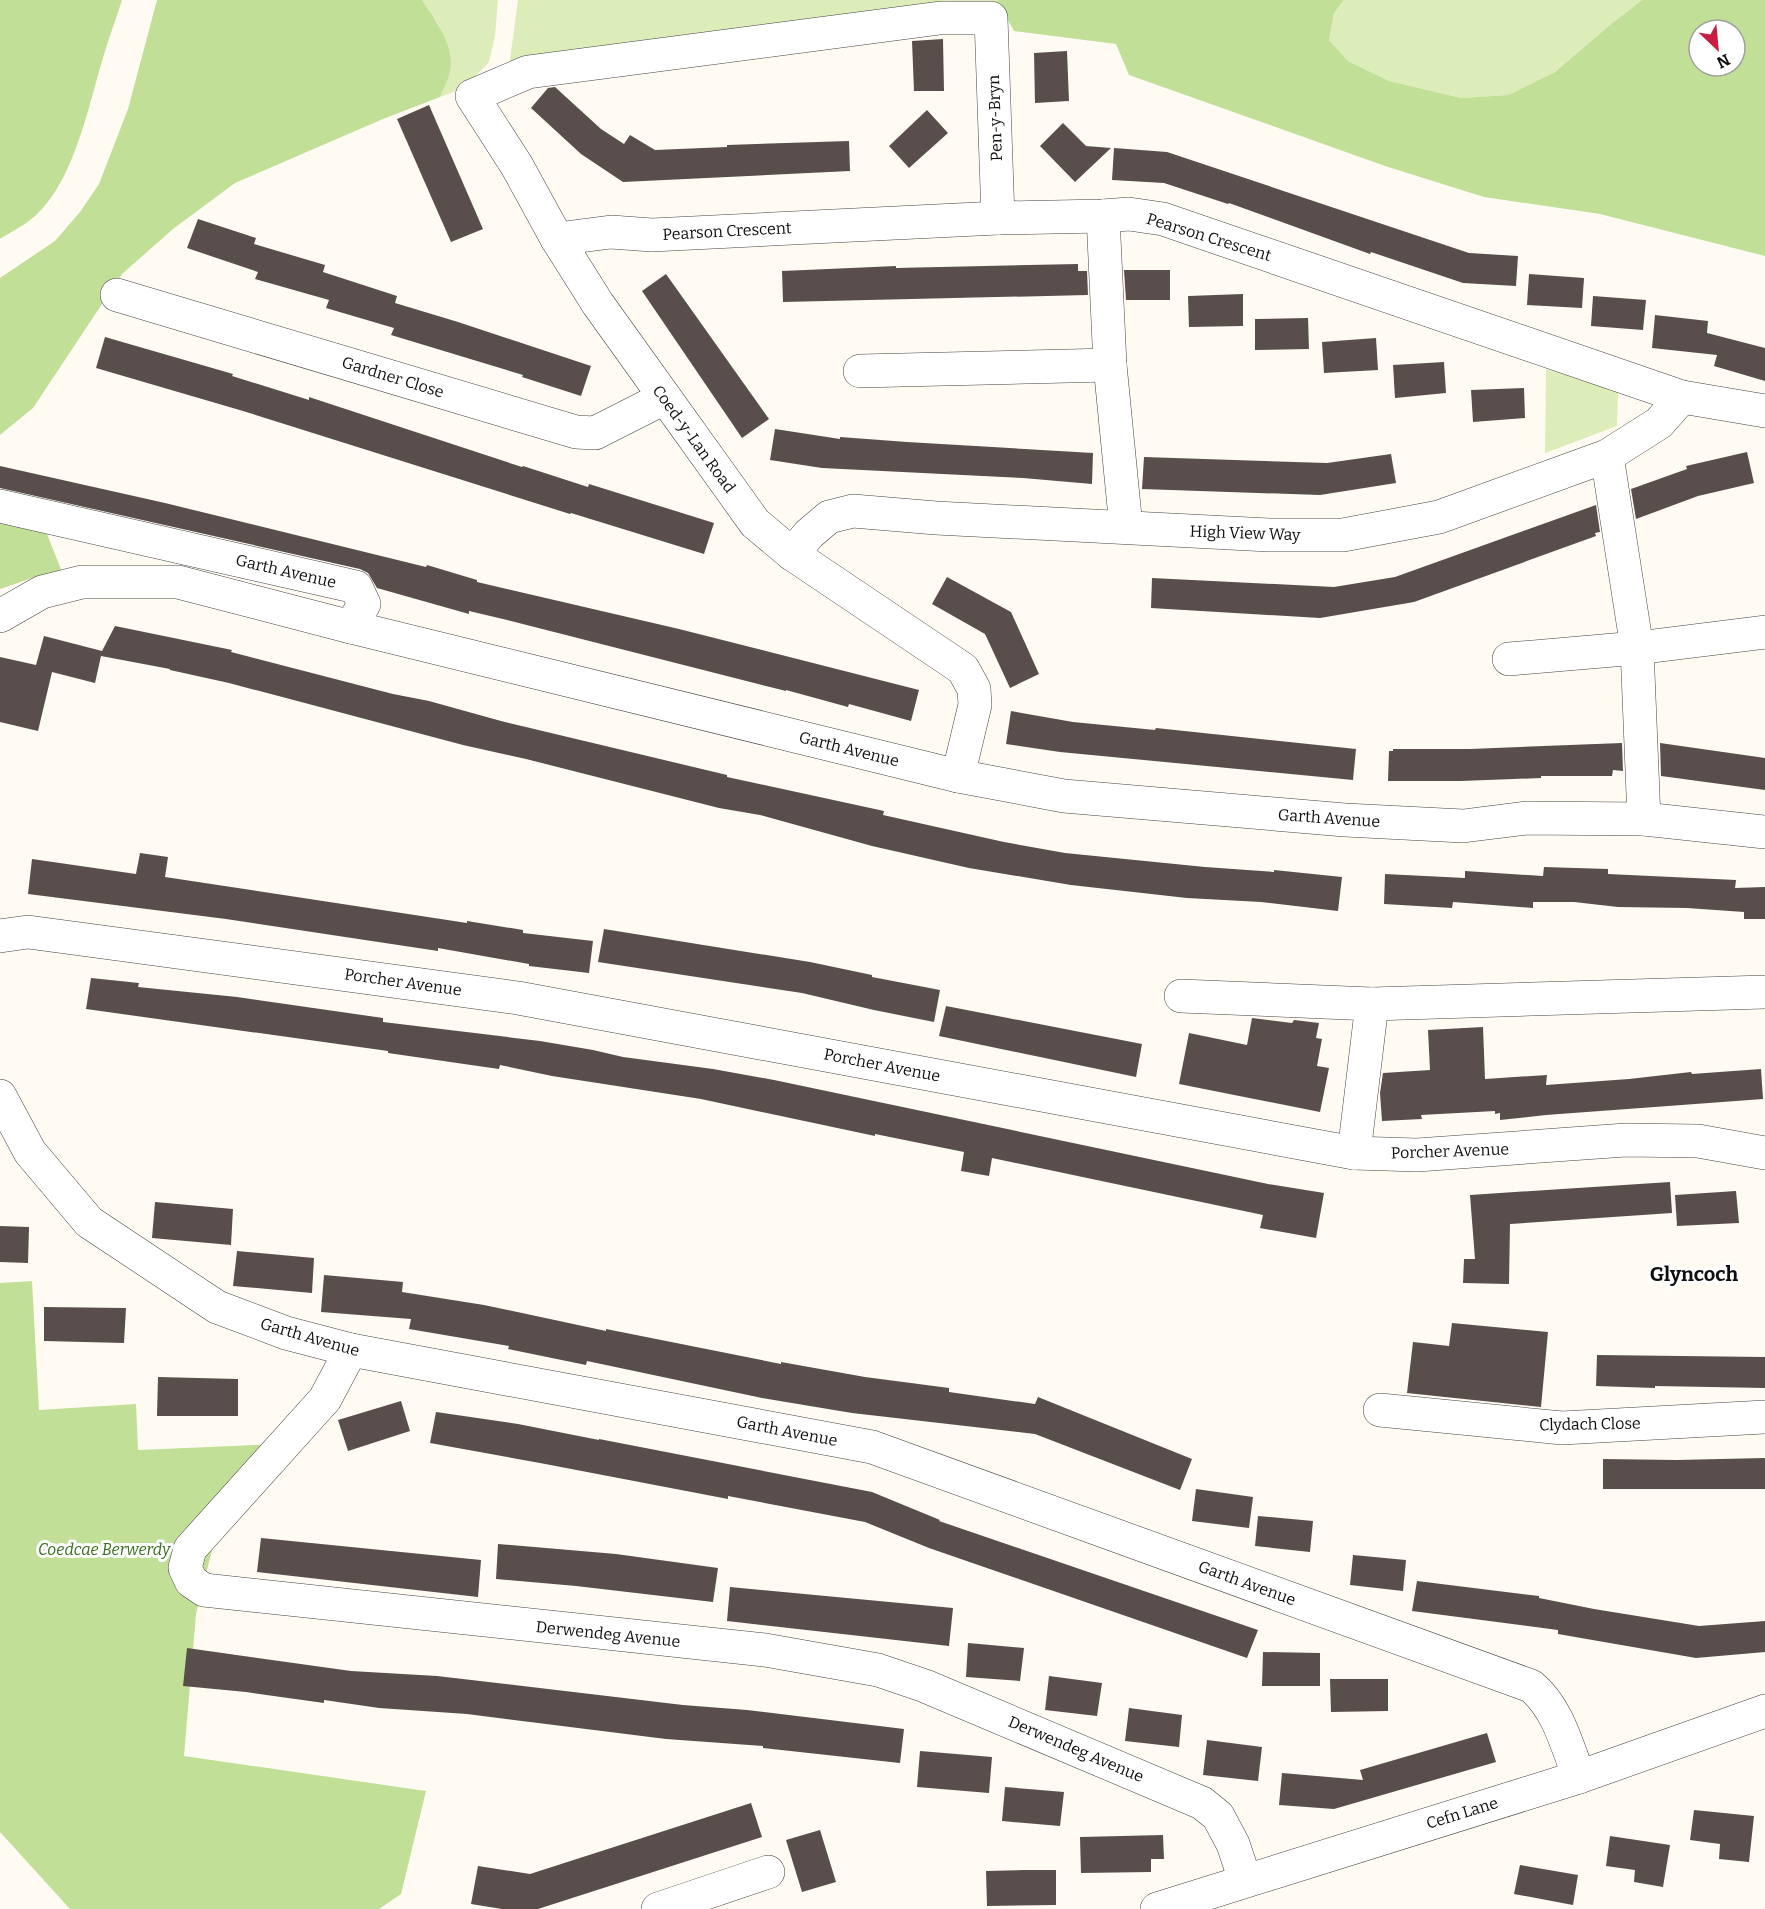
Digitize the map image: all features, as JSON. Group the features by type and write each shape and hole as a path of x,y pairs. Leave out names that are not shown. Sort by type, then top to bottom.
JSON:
{"street":[{"name":"Pen-y-Bryn","path":"528,72 940,18 991,18 998,218"},
{"name":"Coed-y-Lan Road","path":"528,72 472,96 517,166 557,239 598,304 755,523 792,554 963,669 974,689 975,705 958,776"},
{"name":"Pearson Crescent","path":"557,239 611,232 652,235 1129,214 1162,219 1682,397 1765,411"},
{"path":"1103,216 1110,365 1126,527"},
{"name":"Gardner Close","path":"117,294 576,432 595,433 664,398"},
{"path":"860,371 1110,365"},
{"name":"High View Way","path":"792,554 809,534 829,517 853,511 936,518 1269,535 1343,535 1439,517 1607,456 1659,423 1682,397"},
{"path":"1607,456 1637,648 1644,819"},
{"name":"Garth Avenue","path":"0,506 356,586 364,604 351,627 958,776 1064,796 1345,820 1463,826 1526,818 1644,819 1765,832"},
{"path":"0,616 42,592 82,582 178,582 351,627"},
{"path":"1509,659 1637,648 1765,632"},
{"name":"Porcher Avenue","path":"0,936 28,932 518,998 1353,1153 1417,1155 1626,1140 1698,1141 1765,1153"},
{"path":"1181,996 1372,1004 1765,992"},
{"path":"1353,1153 1372,1004"},
{"name":"Garth Avenue","path":"0,1096 30,1152 89,1222 217,1307 286,1333 351,1350 872,1447 1531,1686 1544,1697 1557,1719 1579,1777"},
{"name":"Derwendeg Avenue","path":"351,1350 325,1399 190,1549 185,1568 191,1581 204,1590 765,1650 878,1670 946,1695 1202,1803 1218,1816 1233,1844 1245,1880"},
{"name":"Clydach Close","path":"1380,1410 1562,1428 1765,1418"},
{"name":"Cefn Lane","path":"1157,1909 1579,1777 1765,1710"},
{"path":"658,1909 768,1872"}],"green space":[{"path":"0,0 122,0 80,137 61,182 35,216 0,239"},
{"path":"157,0 422,0 448,45 451,65 449,75 440,97 235,183 173,229 122,274 33,408 0,435 0,278 55,241 80,212 99,184 128,109"},
{"path":"422,0 498,0 495,36 489,62 464,88 440,97 449,74 439,25"},
{"path":"518,0 997,0 1003,8 509,67"},
{"path":"997,0 1344,0 1334,13 1329,40 1348,61 1389,81 1461,98 1508,95 1555,72 1642,0 1765,0 1765,256 1600,214 1484,197 1385,166 1129,75 1116,44 1014,31"},
{"path":"1344,0 1642,0 1555,72 1508,95 1461,98 1389,81 1348,61 1329,40 1334,13"},
{"path":"1546,369 1618,390 1617,426 1545,453"},
{"path":"0,514 43,524 62,572 35,577 0,589"},
{"name":"Coedcae Berwerdy","path":"32,1281 39,1410 136,1404 138,1450 304,1443 215,1538 196,1614 184,1756 426,1791 401,1894 379,1909 70,1909 0,1832 0,1283"}],"building":[{"path":"943,39 944,91 914,91 912,41"},
{"path":"1067,51 1069,101 1035,103 1034,53"},
{"path":"555,87 601,129 624,144 630,135 655,150 849,141 850,171 623,182 581,154 531,108 548,88"},
{"path":"429,105 483,229 451,242 397,119"},
{"path":"927,110 948,133 909,168 889,146"},
{"path":"1063,123 1086,146 1111,148 1075,182 1040,146"},
{"path":"1114,148 1167,152 1469,253 1518,256 1516,286 1463,283 1371,252 1370,254 1229,203 1164,183 1112,180"},
{"path":"198,219 256,238 254,244 325,265 323,272 397,296 395,303 591,366 581,396 522,377 523,375 391,335 394,328 326,308 329,300 255,279 258,272 187,248"},
{"path":"1078,264 1078,271 1087,271 1088,295 783,302 782,271 896,266 896,268"},
{"path":"1124,270 1170,270 1170,300 1126,300"},
{"path":"666,274 769,419 742,438 642,291"},
{"path":"1529,274 1584,278 1582,308 1527,305"},
{"path":"1243,294 1243,326 1189,327 1188,296"},
{"path":"1593,296 1646,300 1643,330 1591,326"},
{"path":"1655,315 1708,321 1707,333 1765,348 1765,381 1714,366 1717,355 1652,348"},
{"path":"1308,318 1309,349 1255,350 1255,319"},
{"path":"105,337 233,374 232,376 309,400 309,397 522,467 588,487 589,484 714,523 704,554 243,411 96,368"},
{"path":"1376,338 1378,370 1324,373 1322,342"},
{"path":"1444,362 1446,393 1395,398 1393,365"},
{"path":"1524,388 1525,418 1473,422 1471,390"},
{"path":"775,429 840,439 840,437 1093,453 1092,484 1023,478 822,468 770,460"},
{"path":"1747,452 1754,483 1698,496 1636,519 1631,489 1687,469 1686,466"},
{"path":"1391,454 1396,483 1320,495 1142,489 1144,457 1327,463"},
{"path":"0,466 165,503 426,567 427,565 477,580 477,582 679,629 919,690 911,721 503,619 469,611 469,614 377,588 368,573 360,569 0,488"},
{"path":"1596,505 1600,532 1595,533 1596,536 1414,602 1320,618 1151,608 1152,578 1334,587 1395,577"},
{"path":"947,577 1011,612 1039,674 1010,688 985,634 932,604"},
{"path":"115,626 232,650 231,652 501,721 727,775 727,777 884,811 883,815 1004,842 1065,853 1205,867 1274,872 1274,870 1342,877 1338,911 1071,885 969,868 872,846 760,815 719,808 463,745 229,683 101,656 95,683 52,672 38,731 0,722 0,657 36,665 44,636 102,651"},
{"path":"1011,711 1073,722 1155,730 1156,728 1356,749 1353,780 1060,752 1006,744"},
{"path":"1622,743 1623,771 1613,770 1612,776 1388,781 1389,751 1393,749 1470,749"},
{"path":"1660,743 1765,758 1765,790 1661,776"},
{"path":"140,853 168,857 165,877 467,923 467,921 523,930 523,933 593,941 589,973 529,966 529,964 438,948 438,951 226,919 28,894 32,859 136,874"},
{"path":"1544,867 1608,869 1608,874 1736,880 1735,888 1765,887 1765,919 1744,919 1744,912 1618,907 1574,902 1533,902 1533,908 1453,902 1452,908 1384,904 1385,874 1465,878 1465,871 1543,876"},
{"path":"604,929 810,962 940,990 934,1022 802,993 598,962"},
{"path":"91,978 139,983 138,987 237,997 383,1018 383,1022 540,1041 623,1057 713,1069 1268,1184 1324,1193 1316,1238 1260,1228 1263,1215 992,1158 989,1176 961,1171 964,1152 875,1134 875,1136 701,1099 552,1076 500,1065 499,1069 388,1053 388,1051 86,1009"},
{"path":"946,1006 1142,1044 1136,1077 939,1036"},
{"path":"1252,1018 1292,1023 1294,1020 1319,1023 1316,1038 1322,1039 1317,1066 1329,1068 1320,1112 1179,1084 1189,1033 1247,1045"},
{"path":"1483,1027 1485,1079 1547,1075 1546,1085 1691,1072 1692,1074 1761,1069 1763,1099 1500,1120 1500,1113 1495,1114 1495,1111 1421,1115 1422,1119 1382,1121 1380,1093 1383,1073 1430,1070 1428,1030"},
{"path":"1670,1182 1672,1213 1510,1224 1509,1284 1463,1283 1464,1259 1475,1259 1470,1195"},
{"path":"1736,1191 1739,1223 1677,1226 1675,1195"},
{"path":"155,1202 233,1209 231,1245 152,1238"},
{"path":"0,1226 29,1227 28,1263 0,1262"},
{"path":"237,1251 314,1258 312,1293 233,1286"},
{"path":"324,1275 403,1282 402,1292 484,1305 781,1364 781,1362 865,1377 949,1388 949,1392 1035,1404 1038,1397 1192,1459 1180,1490 1035,1434 852,1413 762,1398 587,1361 586,1365 508,1349 509,1346 409,1329 411,1319 321,1312"},
{"path":"44,1307 126,1308 124,1343 44,1341"},
{"path":"1452,1323 1548,1332 1541,1407 1407,1393 1413,1342 1449,1346"},
{"path":"1597,1355 1765,1357 1765,1388 1596,1386"},
{"path":"158,1377 238,1379 238,1416 157,1416"},
{"path":"401,1401 410,1431 348,1451 338,1420"},
{"path":"436,1412 518,1424 872,1492 939,1521 1258,1630 1247,1658 929,1548 865,1522 728,1496 728,1499 430,1443"},
{"path":"1765,1458 1765,1489 1603,1489 1603,1459"},
{"path":"1196,1489 1253,1497 1249,1528 1192,1521"},
{"path":"1258,1516 1313,1521 1310,1552 1255,1546"},
{"path":"261,1538 481,1560 478,1597 257,1572"},
{"path":"498,1544 616,1554 718,1568 713,1602 496,1579"},
{"path":"1353,1555 1406,1560 1403,1591 1350,1585"},
{"path":"1417,1581 1539,1596 1539,1598 1594,1609 1699,1626 1765,1621 1765,1652 1696,1658 1558,1634 1558,1630 1412,1611"},
{"path":"730,1587 953,1608 949,1646 727,1621"},
{"path":"968,1643 1024,1648 1020,1681 966,1677"},
{"path":"187,1648 351,1671 437,1676 904,1729 900,1763 763,1748 763,1746 666,1739 467,1714 379,1708 324,1700 324,1703 183,1686"},
{"path":"1263,1652 1320,1653 1320,1686 1262,1686"},
{"path":"1049,1676 1102,1683 1097,1716 1045,1710"},
{"path":"1330,1679 1388,1679 1388,1711 1331,1712"},
{"path":"1129,1708 1182,1715 1179,1747 1125,1741"},
{"path":"1487,1733 1496,1762 1334,1809 1279,1805 1282,1773 1363,1780 1360,1770"},
{"path":"1207,1740 1262,1747 1258,1781 1203,1775"},
{"path":"920,1751 992,1757 989,1793 917,1787"},
{"path":"1005,1787 1064,1792 1060,1826 1002,1821"},
{"path":"751,1803 762,1837 538,1909 502,1909 471,1904 478,1866 530,1874"},
{"path":"1694,1810 1754,1816 1749,1862 1719,1859 1720,1844 1690,1840"},
{"path":"820,1830 836,1882 802,1892 786,1840"},
{"path":"1163,1835 1164,1859 1151,1859 1151,1872 1081,1873 1080,1837"},
{"path":"1610,1836 1670,1845 1663,1887 1634,1882 1635,1870 1606,1866"},
{"path":"1520,1865 1578,1875 1573,1905 1514,1894"},
{"path":"1056,1870 1056,1905 987,1906 986,1871"}],"district":[{"name":"Glyncoch","path":"1694,1274"}]}
